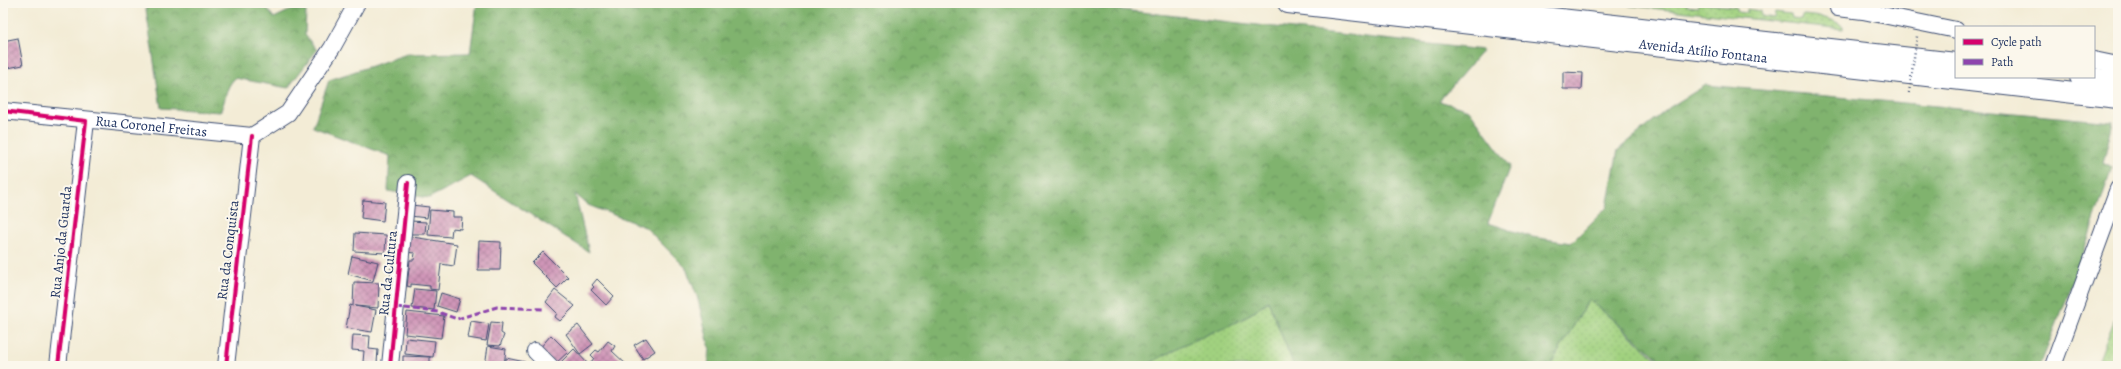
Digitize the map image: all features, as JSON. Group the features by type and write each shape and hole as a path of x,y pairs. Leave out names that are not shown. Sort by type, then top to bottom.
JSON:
{"main road":[{"name":"Avenida Atílio Fontana","path":"1288,3 2118,98"},
{"name":"Avenida Atílio Fontana","path":"1417,3 1955,63"},
{"path":"2090,78 2118,81"}],"street":[{"path":"252,136 288,113 332,48 357,3"},
{"path":"1837,3 1838,8 1863,11 1955,30"},
{"path":"2095,60 2118,65"},
{"name":"Rua Coronel Freitas","path":"3,111 86,121 252,136"},
{"name":"Rua Anjo da Guarda","path":"58,366 86,121"},
{"name":"Rua da Conquista","path":"226,366 252,136"},
{"name":"Rua da Cultura","path":"390,366 408,183"},
{"path":"2053,366 2077,305 2118,189"},
{"path":"535,351 550,366"}],"path":[{"path":"1909,93 1917,36"},
{"path":"640,366 650,360"}],"green space":[{"path":"145,3 263,3 274,18 293,9 306,11 305,35 317,50 288,88 235,78 227,90 220,112 161,108"},
{"path":"477,3 532,3 637,11 647,3 1059,3 1483,50 1439,101 1469,110 1510,166 1488,223 1532,237 1571,243 1607,207 1618,150 1670,107 1706,85 2113,122 2103,163 2112,168 2074,280 2040,366 1667,366 1589,299 1550,366 1294,366 1268,301 1243,319 1183,345 1145,366 708,366 710,349 697,296 686,268 645,227 588,205 575,194 589,252 471,176 429,198 388,191 390,156 313,127 329,80 407,54 470,53"},
{"path":"1605,3 1687,3 1687,6 1698,7 1698,3 1736,7 1738,12 1747,13 1747,9 1761,11 1761,16 1774,18 1775,12 1791,14 1792,18 1802,19 1803,15 1829,19 1843,26 1843,29"},
{"path":"1589,299 1661,363 1659,366 1550,366"},
{"path":"1269,301 1294,366 1145,366 1183,345 1243,319"},
{"path":"2118,311 2118,366 2097,366 2097,364"}],"building":[{"path":"18,38 23,65 3,69 3,41"},
{"path":"1563,72 1583,73 1582,89 1563,89"},
{"path":"363,200 385,202 383,221 361,218"},
{"path":"411,205 429,207 427,218 410,216"},
{"path":"430,210 453,212 453,217 462,217 461,229 452,228 451,237 428,235"},
{"path":"411,221 426,222 425,234 410,234"},
{"path":"355,233 386,235 385,253 354,251"},
{"path":"406,236 457,244 454,266 441,264 438,290 430,289 430,286 411,284 411,287 407,286 410,260 414,260 415,253 404,252"},
{"path":"479,241 501,242 500,270 478,270"},
{"path":"543,252 568,277 557,288 532,263"},
{"path":"352,256 378,262 373,281 348,274"},
{"path":"597,279 614,296 606,305 591,290 594,287 592,285"},
{"path":"354,282 379,283 378,308 355,306 376,310 372,332 346,328 350,305 353,306"},
{"path":"415,289 436,291 434,310 412,308"},
{"path":"555,290 575,306 560,321 555,317 557,313 546,302"},
{"path":"441,293 460,299 456,312 437,306"},
{"path":"407,312 444,316 441,338 405,334"},
{"path":"471,321 489,324 486,341 468,338"},
{"path":"491,322 502,323 501,333 504,335 500,346 487,345"},
{"path":"578,325 593,344 580,354 566,334"},
{"path":"353,335 370,336 369,349 378,350 377,363 363,362 364,351 352,350"},
{"path":"551,335 568,352 555,364 539,349"},
{"path":"406,338 435,341 433,357 405,354"},
{"path":"646,338 655,351 643,359 634,345"},
{"path":"608,341 615,346 612,351 628,366 558,365 574,349 589,365 594,358 591,355 596,350 599,352"},
{"path":"488,346 506,349 504,366 485,366"},
{"path":"403,356 430,357 430,366 403,366"},
{"path":"506,358 525,362 525,366 506,366"}],"marked path":[{"path":"396,307 438,312 457,319 497,307 543,309"}],"cycle path":[{"path":"3,111 86,121 58,366"},
{"path":"226,366 252,136"},
{"path":"390,366 408,183"}]}
